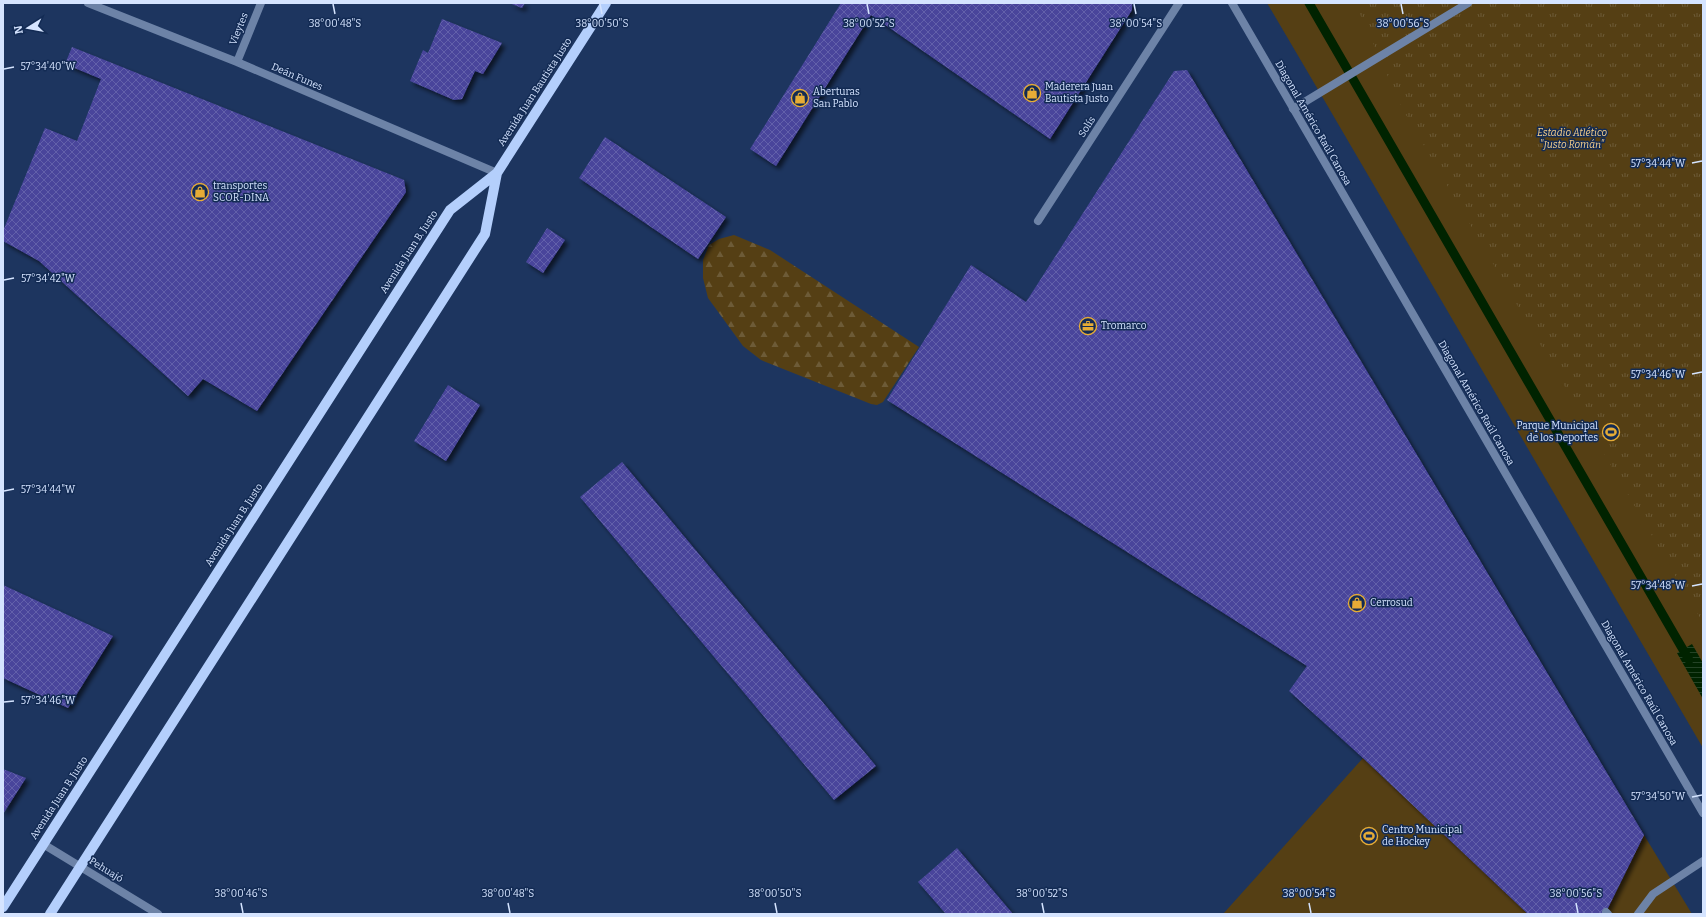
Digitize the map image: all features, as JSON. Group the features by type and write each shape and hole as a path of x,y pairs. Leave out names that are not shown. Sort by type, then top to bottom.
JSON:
{"main road":[{"name":"Avenida Juan Bautista Justo","path":"497,173 606,3"},
{"name":"Avenida Juan B. Justo","path":"3,907 450,210 497,173"},
{"path":"50,914 485,234 497,173"}],"street":[{"name":"Deán Funes","path":"88,3 237,62 497,173"},
{"name":"Vieytes","path":"237,62 261,3"},
{"name":"Solís","path":"1038,222 1179,3"},
{"name":"Diagonal Américo Raúl Canosa","path":"1232,3 1703,813"},
{"path":"1293,109 1459,6 1468,3"},
{"name":"Pehuajó","path":"43,844 158,914"},
{"path":"1638,914 1653,894 1703,861"}],"green space":[{"name":"Estadio Atlético \"Justo Román\"","path":"1267,3 1703,3 1703,748 1320,93"},
{"name":"Estadio Atlético \"Justo Román\"","path":"1355,3 1703,3 1703,623 1402,108"},
{"path":"734,235 770,250 919,347 883,402 877,405 871,404 761,360 743,346 708,298 703,278 703,260 709,245 719,239"},
{"name":"Centro Municipal de Hockey","path":"1363,758 1528,914 1223,914"},
{"path":"1644,835 1692,914 1605,914"}],"shaded area":[{"path":"1692,644 1703,663 1703,699 1677,653"}],"building":[{"path":"509,3 525,3 522,8"},
{"name":"Maderera Juan Bautista Justo","path":"841,3 1132,3 1132,10 1050,139 871,15 776,166 750,149"},
{"path":"442,19 502,43 483,74 475,71 462,99 454,100 410,81 423,50 428,53"},
{"path":"72,47 404,180 406,192 257,411 203,379 188,396 39,261 3,241 3,231 45,128 77,141 101,79 65,64"},
{"name":"Cerrosud","path":"1187,70 1644,835 1605,914 1528,914 1363,758 1289,691 1307,666 887,400 971,265 1026,302 1174,71"},
{"path":"605,137 726,217 698,259 579,178"},
{"path":"547,228 565,240 543,273 526,262"},
{"path":"448,385 480,405 446,461 414,441"},
{"path":"622,462 876,766 834,800 580,497"},
{"path":"3,585 113,636 68,708 3,678"},
{"path":"3,769 26,778 3,814"},
{"path":"957,848 1013,914 946,914 918,882"}],"waterway":[{"path":"1309,3 1689,660"}],"place":[{"name":"Maderera Juan Bautista Justo","path":"1032,93"},
{"name":"Aberturas San Pablo","path":"800,98"},
{"name":"transportes SCOR-DINA","path":"200,192"},
{"name":"Tromarco","path":"1088,326"},
{"name":"Parque Municipal de los Deportes","path":"1611,432"},
{"name":"Cerrosud","path":"1357,603"},
{"name":"Centro Municipal de Hockey","path":"1369,836"}]}
